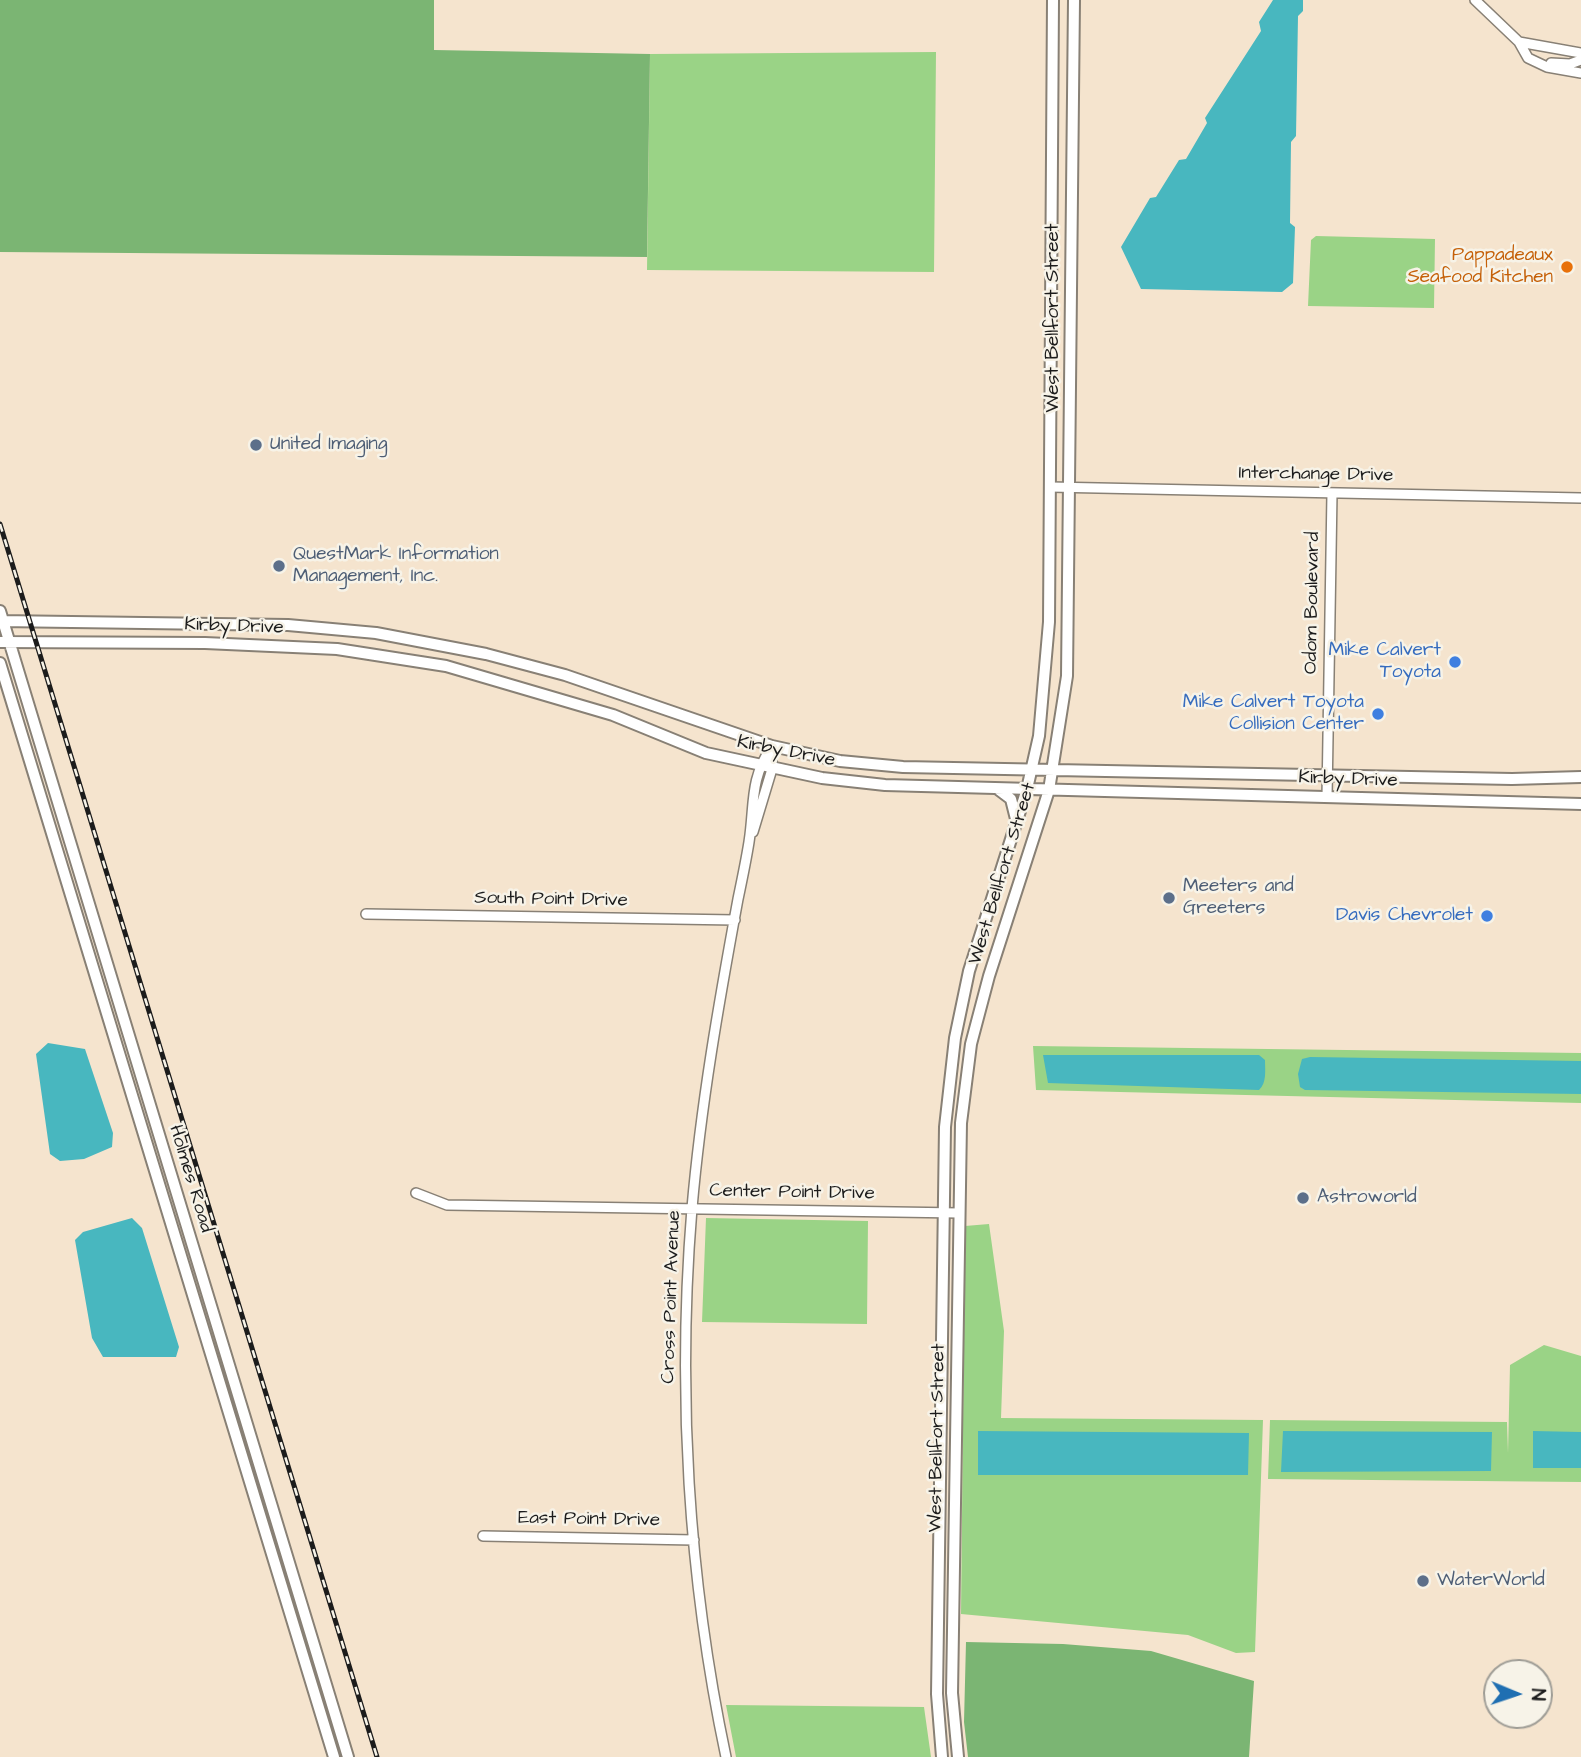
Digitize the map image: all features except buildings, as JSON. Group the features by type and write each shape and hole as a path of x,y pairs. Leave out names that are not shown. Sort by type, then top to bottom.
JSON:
{"main road":[{"name":"West Bellfort Street","path":"942,1757 937,1694 943,1212 949,1078 969,971 1027,789 1044,707 1049,622 1053,0"},
{"name":"West Bellfort Street","path":"958,1757 953,1693 958,1213 965,1082 989,976 1049,790 1067,676 1074,0"},
{"path":"1052,99 1073,100"},
{"path":"1052,223 1073,223"},
{"path":"1052,343 1072,344"},
{"name":"Kirby Drive","path":"1,618 288,625 376,633 486,654 620,694 772,746 840,761 903,766 1053,767 1512,779 1581,777"},
{"name":"Holmes Road","path":"1,618 5,642 348,1757"},
{"path":"1049,622 1069,625"},
{"path":"205,643 206,623"},
{"path":"373,654 376,633"},
{"name":"Kirby Drive","path":"5,642 205,643 337,649 373,654 446,666 481,675 613,715 706,753 772,769 885,785 1581,803"},
{"path":"481,675 486,654"},
{"name":"Holmes Road","path":"0,663 334,1757"},
{"path":"613,715 620,694"},
{"path":"1512,779 1512,802"},
{"path":"993,788 1005,792 1011,799 1016,824"},
{"path":"52,839 66,834"},
{"path":"969,971 989,976"},
{"path":"154,1172 168,1167"},
{"path":"225,1404 239,1399"},
{"path":"297,1638 310,1634"}],"street":[{"path":"1475,0 1519,42 1528,58 1546,66 1581,73"},
{"path":"1519,42 1581,53"},
{"path":"1528,58 1570,64 1581,60"},
{"name":"Interchange Drive","path":"1050,487 1581,498"},
{"name":"Odom Boulevard","path":"1327,797 1332,493"},
{"name":"Cross Point Avenue","path":"726,1757 699,1591 694,1540 686,1391 692,1209 710,1056 750,840 758,766 772,746"},
{"name":"Cross Point Avenue","path":"750,840 772,769 772,746"},
{"name":"South Point Drive","path":"366,915 734,920"},
{"name":"Center Point Drive","path":"416,1194 447,1205 958,1213"},
{"name":"East Point Drive","path":"483,1536 694,1540"}],"green space":[{"path":"0,0 434,0 434,50 650,54 647,257 0,252"},
{"path":"936,52 934,272 647,270 650,54"},
{"path":"1316,236 1435,239 1434,308 1308,306 1311,240"},
{"path":"1033,1046 1581,1053 1581,1103 1036,1090"},
{"path":"706,1218 868,1221 867,1324 702,1322"},
{"path":"989,1224 1004,1331 1001,1418 1263,1420 1255,1652 1236,1653 1188,1635 961,1614 965,1226"},
{"path":"1544,1345 1581,1356 1581,1482 1268,1479 1270,1420 1507,1422 1508,1453 1510,1365"},
{"path":"966,1642 1063,1644 1151,1651 1254,1681 1249,1757 968,1757 964,1722"},
{"path":"726,1705 924,1707 931,1757 736,1757"}],"water":[{"path":"1273,0 1303,0 1303,11 1298,16 1296,136 1291,142 1290,223 1295,227 1293,283 1282,292 1141,289 1121,247 1150,198 1156,197 1179,160 1186,159 1207,123 1205,118 1261,31 1259,22"},
{"path":"48,1043 85,1049 113,1133 112,1147 84,1159 60,1161 50,1154 36,1054"},
{"path":"1043,1055 1259,1055 1265,1060 1265,1076 1259,1090 1048,1083"},
{"path":"1302,1059 1581,1061 1581,1094 1305,1090 1300,1087 1298,1074"},
{"path":"132,1218 142,1228 179,1347 176,1357 103,1357 92,1338 75,1240 83,1232"},
{"path":"978,1431 1249,1433 1248,1475 978,1475"},
{"path":"1283,1431 1492,1432 1491,1471 1281,1472"},
{"path":"1533,1431 1581,1432 1581,1468 1533,1468"}],"railway":[{"path":"0,524 377,1757"}],"place":[{"name":"Pappadeaux Seafood Kitchen","path":"1567,267"},
{"name":"United Imaging","path":"256,445"},
{"name":"QuestMark Information Management, Inc.","path":"279,566"},
{"name":"Mike Calvert Toyota","path":"1455,662"},
{"name":"Mike Calvert Toyota Collision Center","path":"1378,714"},
{"name":"Meeters and Greeters","path":"1169,898"},
{"name":"Davis Chevrolet","path":"1487,916"},
{"name":"Astroworld","path":"1303,1198"},
{"name":"WaterWorld","path":"1423,1581"}]}
